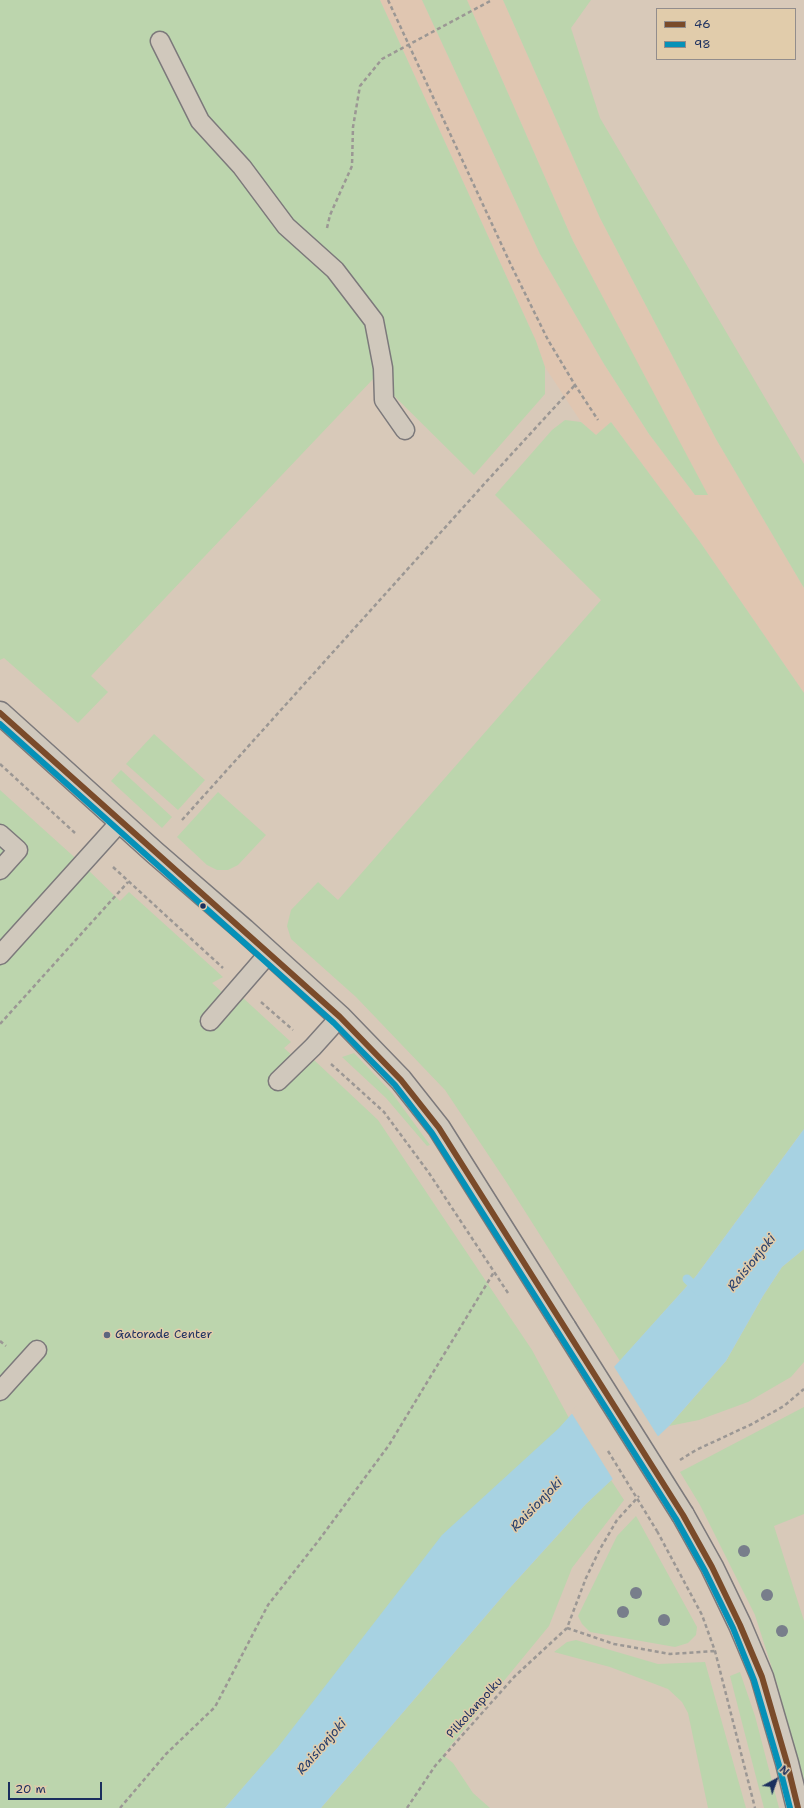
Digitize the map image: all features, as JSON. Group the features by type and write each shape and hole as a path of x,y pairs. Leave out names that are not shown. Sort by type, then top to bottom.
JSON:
{"street":[{"path":"0,713 120,822 340,1017 401,1080 439,1128 683,1516 712,1567 740,1625 762,1677 787,1763 798,1808"}],"lane":[{"path":"160,41 200,121 242,167 286,226 335,270 374,321 383,368 384,400 405,430"},
{"path":"0,955 120,822"},
{"path":"0,834 18,850 0,870"},
{"path":"210,1021 269,953"},
{"path":"278,1081 340,1017"},
{"path":"0,1390 37,1350"}],"path":[{"path":"388,0 511,265 548,340 598,420"},
{"path":"321,258 330,215 352,166 353,127 360,86 382,59 492,0"},
{"path":"182,820 575,385"},
{"path":"0,1024 128,882"},
{"path":"120,1808 166,1754 215,1707 268,1605 319,1540 389,1445 494,1272"},
{"path":"657,1531 702,1615 715,1651 756,1808"},
{"name":"Pilkolanpolku","path":"406,1808 435,1766 514,1678 567,1628 614,1644 670,1654 715,1651"}],"shaded area":[{"path":"380,0 422,0 540,254 604,364 649,434 695,495 707,495 573,241 467,0 503,0 600,218 716,439 804,588 804,693 700,542 611,422 596,435 581,422 545,367 536,341"}],"green space":[{"path":"0,0 380,0 536,341 545,367 545,394 474,475 375,377 91,676 108,692 78,723 4,658 0,660"},
{"path":"422,0 467,0 573,241 708,495 695,495 649,434 604,364 540,254"},
{"path":"503,0 591,0 571,28 600,118 804,464 804,588 716,439 600,218"},
{"path":"565,420 581,422 596,435 611,422 700,542 804,693 804,1129 696,1276 620,1361 507,1183 445,1090 356,997 291,939 287,926 291,910 318,882 338,900 601,600 495,495 552,430"},
{"path":"154,734 205,780 178,810 126,764"},
{"path":"121,770 172,817 162,828 111,781"},
{"path":"0,790 82,864 120,901 129,892 223,977 212,983 236,1005 242,997 291,1042 284,1048 306,1068 314,1060 378,1120 532,1350 569,1418 225,1808 0,1808"},
{"path":"218,792 266,835 238,865 228,870 217,870 207,865 177,837"},
{"path":"354,1053 392,1093 430,1145 427,1146 386,1098 342,1057"},
{"path":"804,1249 804,1362 791,1377 748,1402 699,1420 669,1426 726,1361 763,1296 782,1267"},
{"path":"804,1407 804,1514 774,1526 804,1621 804,1792 779,1690 755,1615 700,1505 680,1472"},
{"path":"611,1480 624,1500 572,1568 549,1626 443,1755 453,1763 473,1793 490,1808 321,1808 508,1590 586,1504"},
{"path":"636,1516 697,1627 696,1635 688,1643 675,1647 590,1632 582,1624 578,1616 617,1536"},
{"path":"576,1640 658,1664 705,1662 746,1808 708,1808 688,1713 682,1702 668,1689 610,1667 554,1652 567,1642"},
{"path":"740,1672 755,1716 779,1808 764,1808 730,1676"}],"water":[{"name":"Raisionjoki","path":"804,1129 804,1249 782,1267 763,1296 726,1361 669,1426 586,1504 508,1590 321,1808 225,1808 278,1747 442,1535 559,1428 696,1276"}],"pier":[{"path":"613,1365 659,1438 614,1481 571,1412"}],"waterway":[{"path":"687,1279 699,1291"}],"transit line":[{"name":"46","path":"0,713 340,1017 401,1080 439,1128 683,1515 712,1567 740,1625 762,1677 787,1763 798,1808"},
{"name":"98","path":"0,724 334,1023 395,1085 432,1133 676,1519 705,1571 733,1628 754,1680 790,1808"}],"place":[{"name":"Gatorade Center","path":"107,1335"}]}
